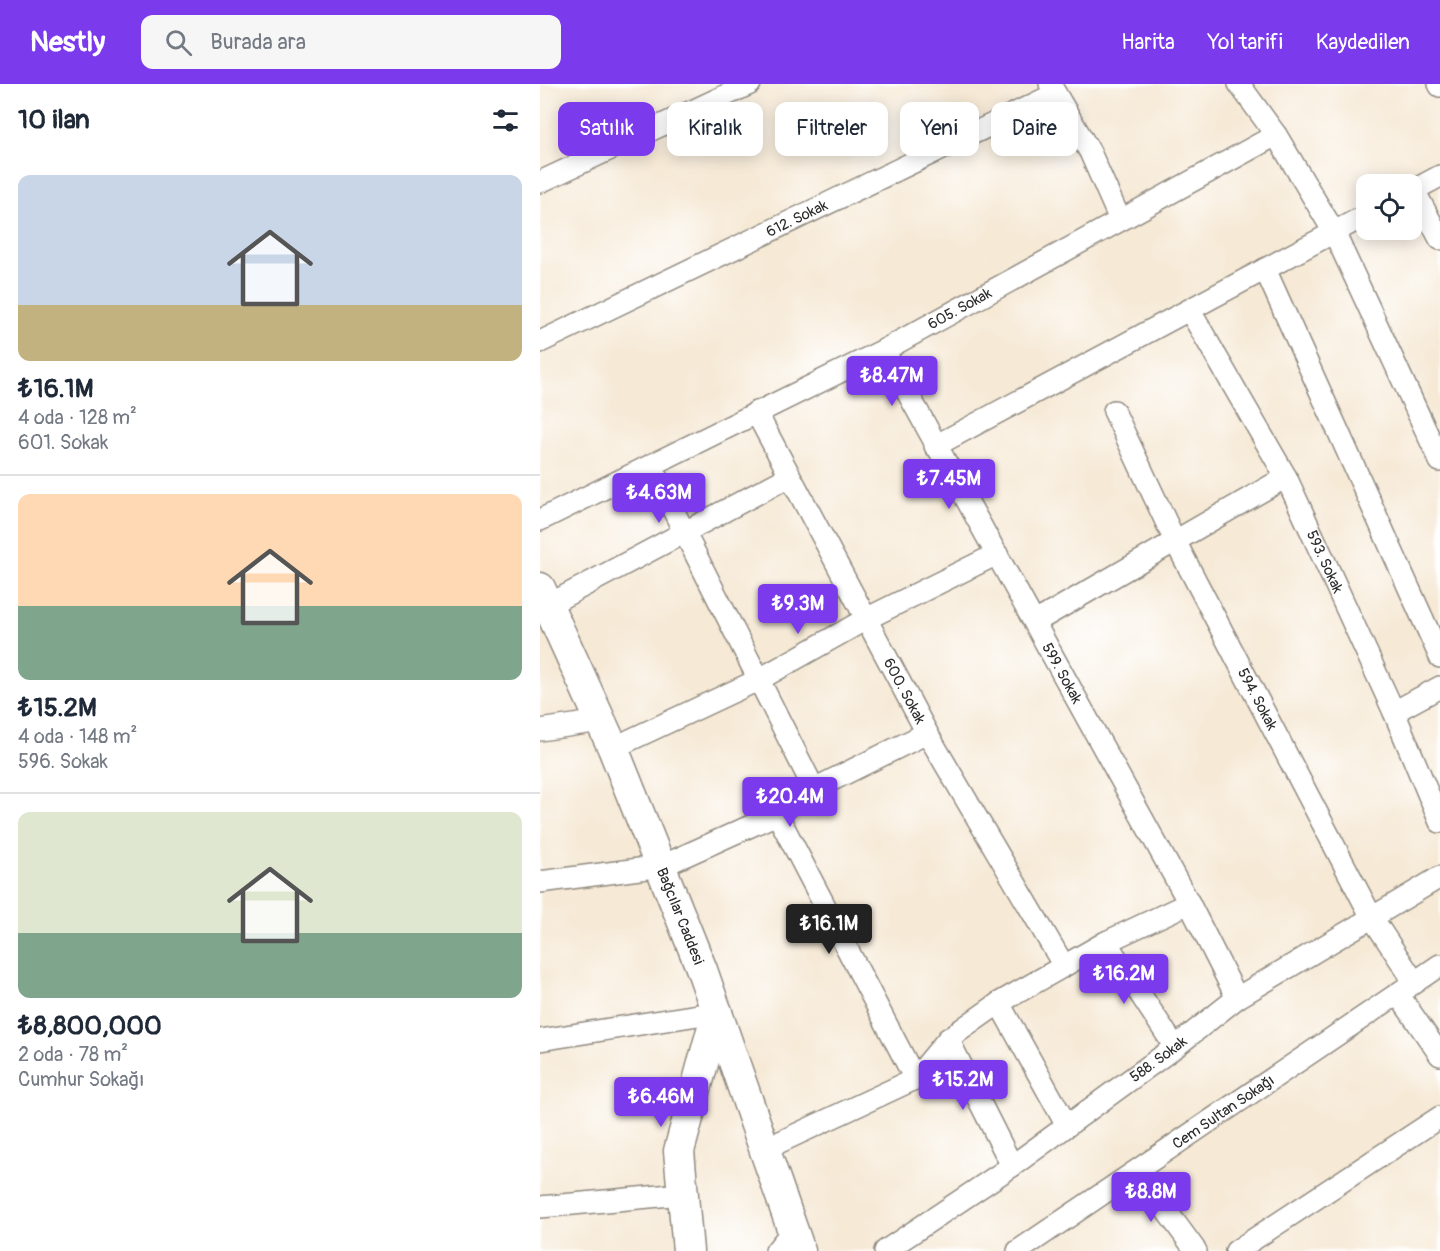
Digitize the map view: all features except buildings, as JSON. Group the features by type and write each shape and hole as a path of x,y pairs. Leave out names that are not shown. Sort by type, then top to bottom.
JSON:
{"main road":[{"name":"Bağcılar Caddesi","path":"544,597 614,748 649,868 717,1012 765,1149 789,1244"},
{"path":"688,1251 679,1151 717,1012"},
{"path":"695,1092 709,1080 717,1080 746,1091"}],"street":[{"path":"540,182 750,84"},
{"path":"1239,84 1276,135 1334,232 1440,461"},
{"path":"1053,89 1090,152 1120,220"},
{"name":"612. Sokak","path":"540,342 1053,89"},
{"name":"605. Sokak","path":"540,520 884,350 1276,135"},
{"path":"1422,186 1440,176"},
{"path":"1422,207 1440,239"},
{"path":"935,446 1356,220"},
{"path":"1265,269 1440,657"},
{"name":"593. Sokak","path":"1190,311 1286,477 1394,712 1440,822"},
{"name":"599. Sokak","path":"884,350 1189,903 1237,998"},
{"name":"594. Sokak","path":"1114,411 1175,541 1371,916 1406,988"},
{"name":"600. Sokak","path":"756,412 927,734 1064,966"},
{"path":"651,466 814,789"},
{"path":"544,597 685,533 789,477"},
{"path":"1035,622 1286,477"},
{"path":"614,748 758,680 866,620 997,554"},
{"path":"1394,712 1440,687"},
{"path":"540,730 601,721"},
{"path":"540,882 649,868 777,814 814,789 927,734"},
{"path":"777,814 915,1079"},
{"name":"588. Sokak","path":"885,1251 1012,1166 1175,1047 1237,998 1371,916 1440,877"},
{"path":"765,1149 915,1079 948,1039 999,1003 1106,942 1189,903"},
{"path":"1106,942 1175,1047"},
{"name":"Cem Sultan Sokağı","path":"1018,1251 1440,966"},
{"path":"1406,988 1440,1055"},
{"path":"999,1003 1067,1126"},
{"path":"540,1040 717,1012"},
{"path":"948,1039 1012,1166"},
{"path":"1236,1251 1440,1117"},
{"path":"1138,1172 1196,1251"},
{"path":"540,1207 682,1194"}]}
